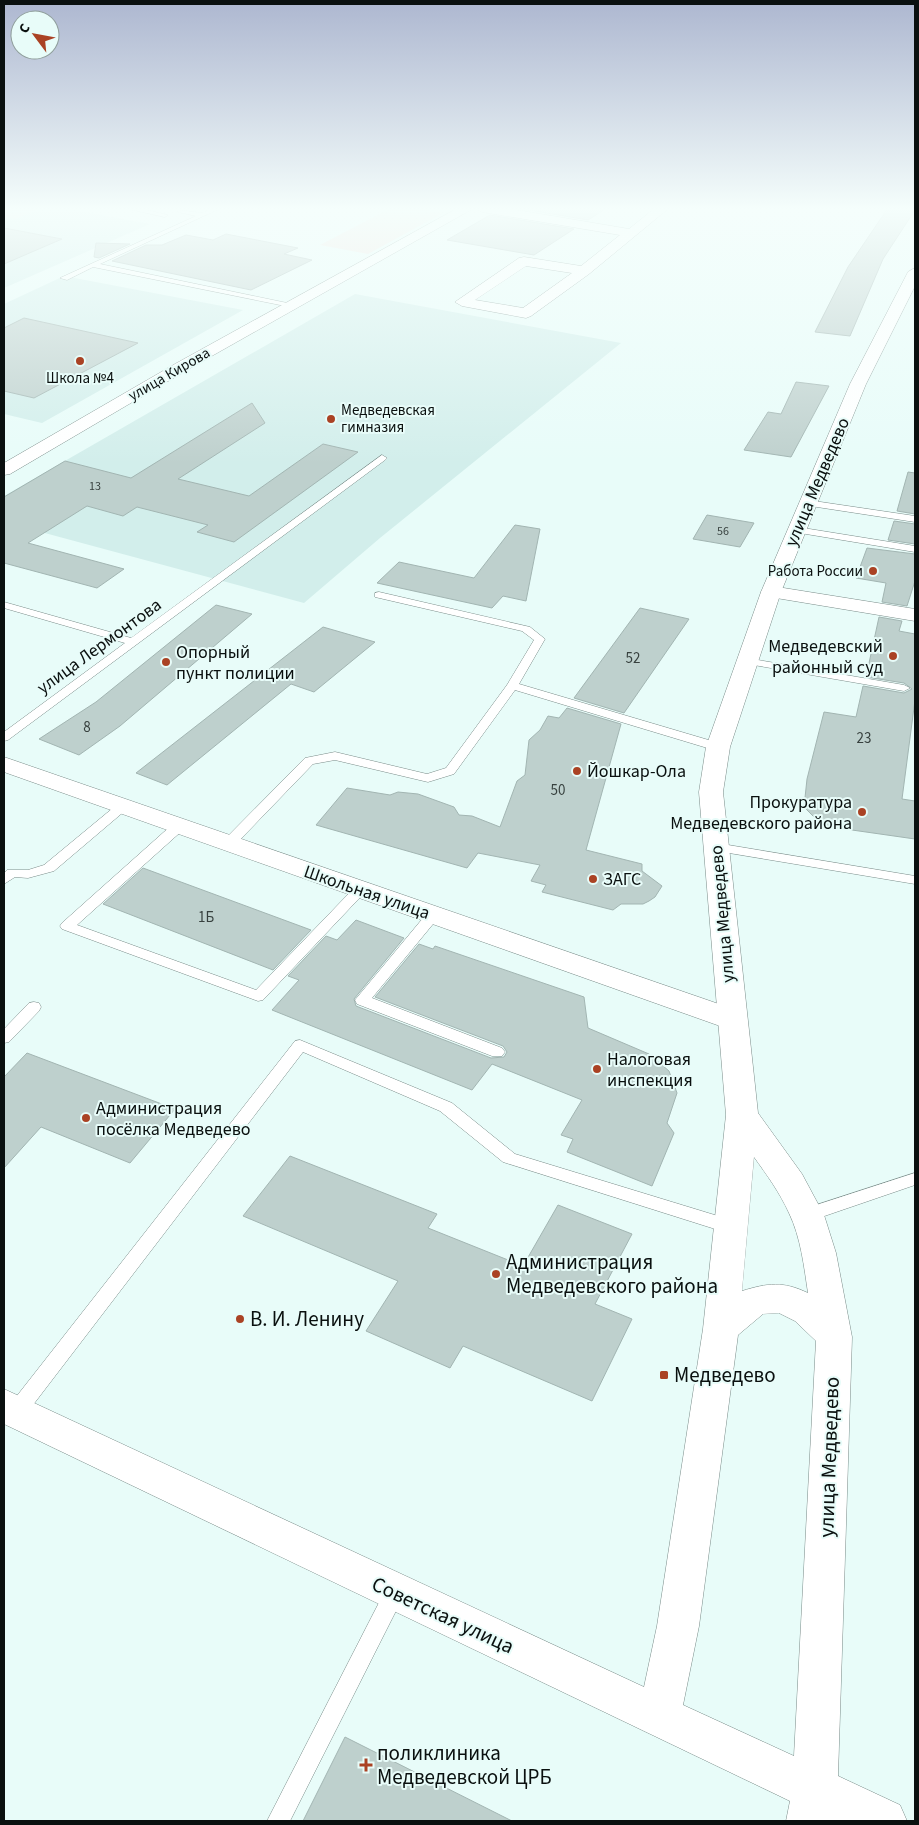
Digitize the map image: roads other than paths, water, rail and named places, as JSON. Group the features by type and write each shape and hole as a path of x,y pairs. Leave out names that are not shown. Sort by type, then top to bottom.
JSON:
{"street":[{"name":"улица Кирова","path":"4,470 181,367 315,293"},
{"path":"475,293 462,302 526,313 554,293"},
{"name":"улица Медведево","path":"659,1717 678,1626 721,1329 742,1115 731,1019 711,792 718,747 771,592 807,503 858,384 905,293"},
{"path":"771,592 915,615"},
{"name":"Школьная улица","path":"4,764 731,1019"},
{"name":"улица Медведево","path":"742,1115 790,1183 807,1215 819,1253 834,1337 812,1805"},
{"path":"721,1329 734,1312 749,1302 768,1298 786,1299 802,1306 820,1318 834,1337"},
{"name":"Советская улица","path":"10,1409 659,1717 812,1805 884,1821"}],"lane":[{"path":"229,293 292,306"},
{"name":"улица Лермонтова","path":"4,737 216,583 382,458"},
{"path":"807,503 915,519"},
{"path":"797,530 915,549"},
{"path":"229,843 309,761 335,756 428,778 450,771 512,686 540,639 526,629 379,595"},
{"path":"4,605 134,642"},
{"path":"746,661 904,688"},
{"path":"512,686 718,747"},
{"path":"4,880 12,873 28,874 49,868 123,806"},
{"path":"179,826 67,926 258,996 361,889"},
{"path":"716,847 915,880"},
{"path":"433,915 362,1000 497,1052"},
{"path":"4,1038 34,1007"},
{"path":"10,1409 300,1045 446,1107 509,1158 731,1227"},
{"path":"807,1215 915,1179"},
{"path":"278,1821 396,1592"}],"place":[{"name":"Школа №4","path":"80,361"},
{"name":"Медведевская гимназия","path":"331,419"},
{"name":"Работа России","path":"873,571"},
{"name":"Медведевский районный суд","path":"893,656"},
{"name":"Опорный пункт полиции","path":"166,662"},
{"name":"Йошкар-Ола","path":"577,771"},
{"name":"Прокуратура Медведевского района","path":"862,812"},
{"name":"ЗАГС","path":"593,879"},
{"name":"Налоговая инспекция","path":"597,1069"},
{"name":"Администрация посёлка Медведево","path":"86,1118"},
{"name":"Администрация Медведевского района","path":"496,1274"},
{"name":"В. И. Ленину","path":"240,1319"},
{"name":"Медведево","path":"664,1375"},
{"name":"поликлиника Медведевской ЦРБ","path":"366,1765"}]}
